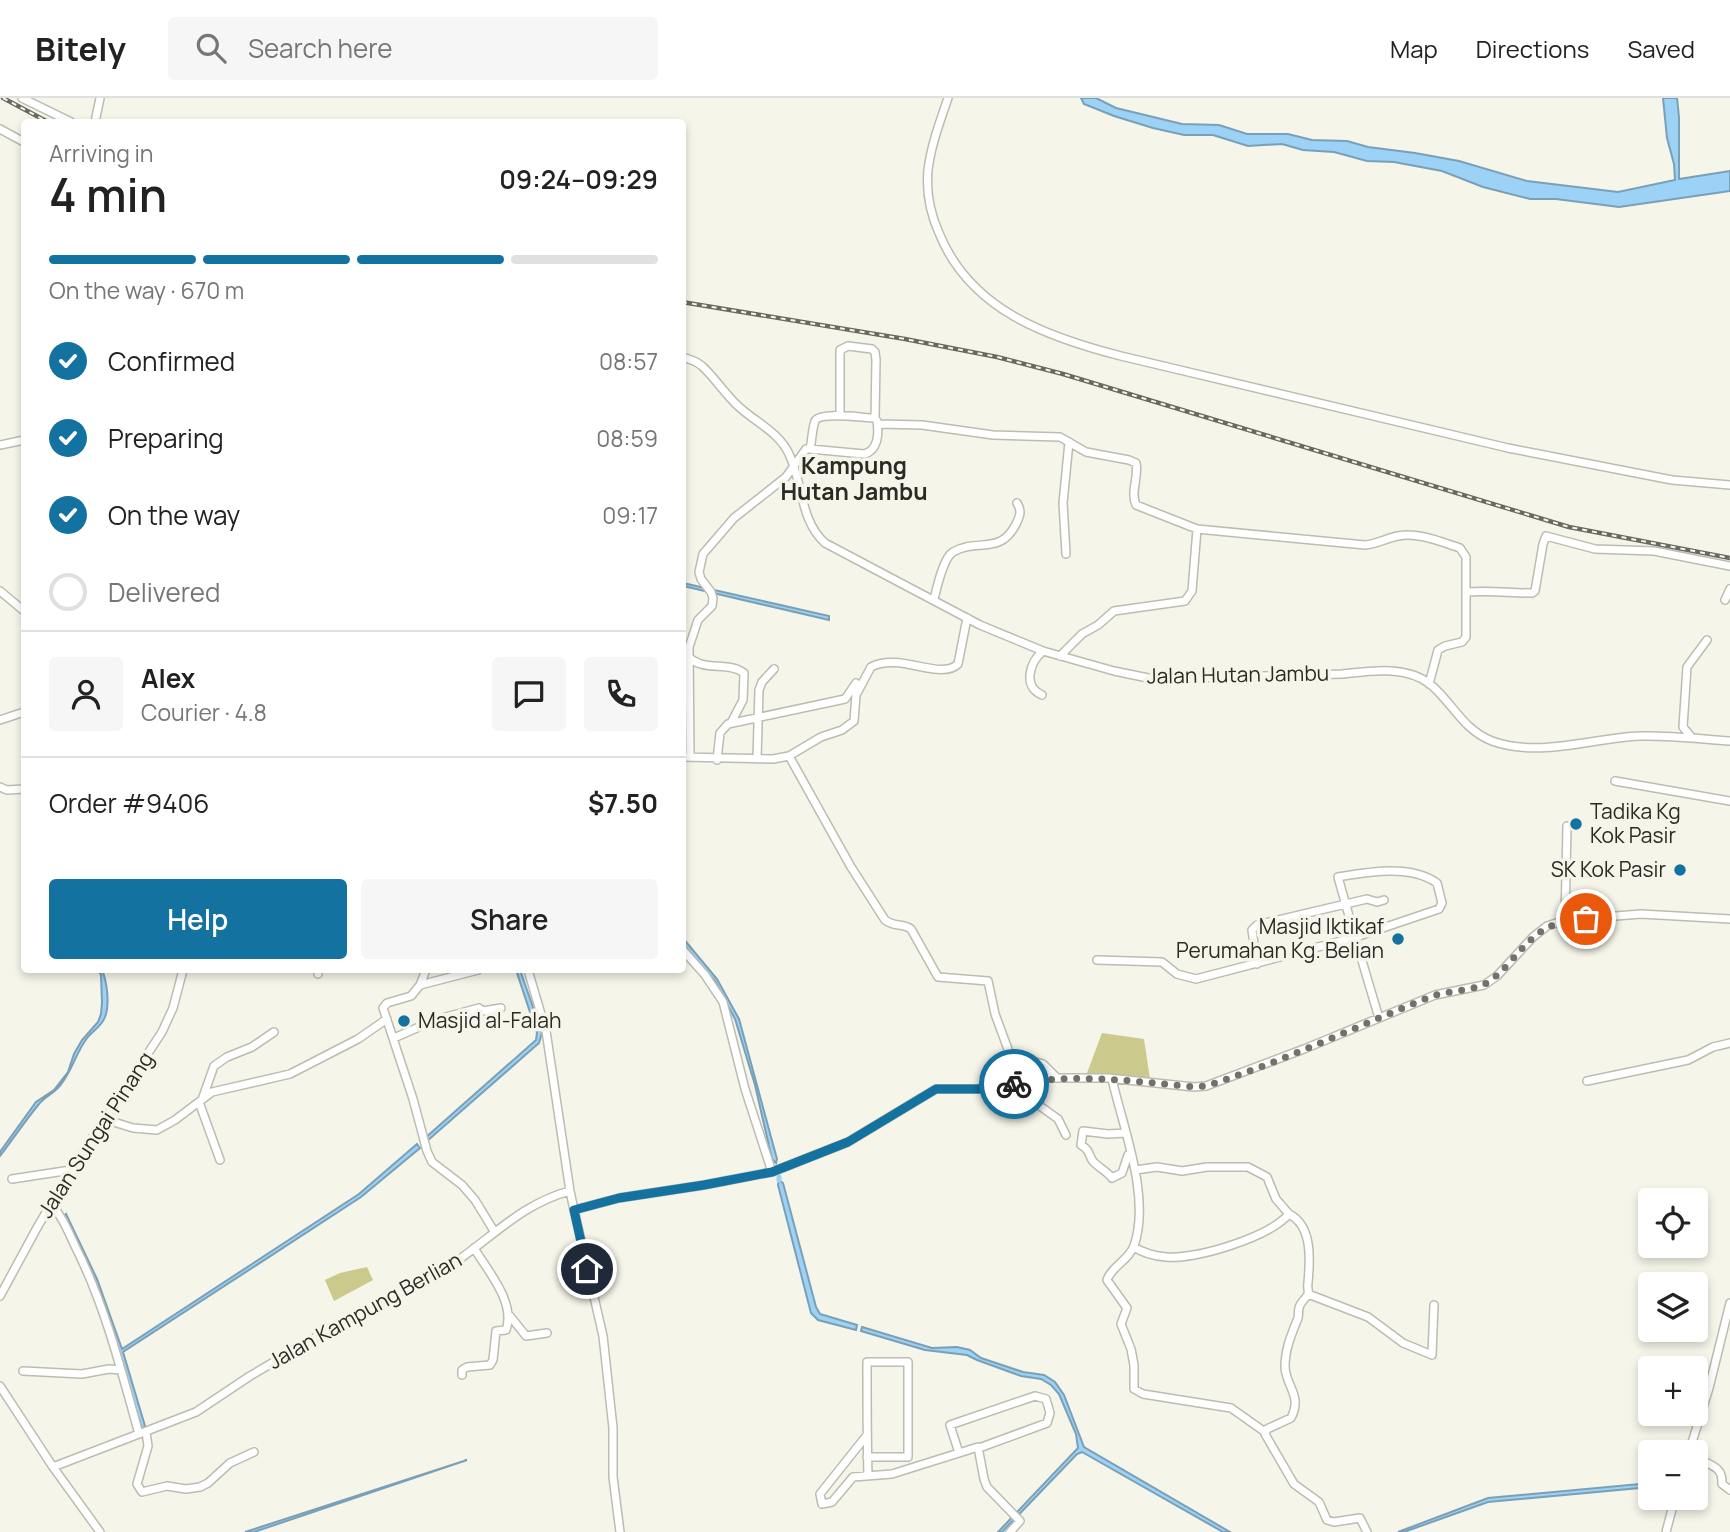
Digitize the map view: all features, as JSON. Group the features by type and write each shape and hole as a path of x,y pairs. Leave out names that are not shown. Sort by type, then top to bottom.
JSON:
{"street":[{"path":"22,98 65,119"},
{"path":"96,119 100,98"},
{"path":"948,98 931,149 928,172 928,196 937,229 954,263 974,289 991,302 1042,331 1063,340 1121,356 1508,449 1672,480 1730,485"},
{"path":"0,130 21,140"},
{"path":"840,416 841,350 848,346 875,352 877,421 875,449 872,453 806,449 777,486 734,518 703,554 699,572 713,595 712,606 701,615 692,631 686,756 717,760 757,760 789,756 821,737 842,730 855,720 856,695 871,667"},
{"name":"Jalan Hutan Jambu","path":"686,358 702,367 737,406 783,442 817,536 844,554 967,618 1043,651 1153,679 1342,674 1385,670 1407,674 1429,684 1465,723 1482,737 1530,748 1631,737 1730,741"},
{"path":"810,449 819,417 840,416 993,435 1053,436 1064,438 1086,452 1133,461 1137,469 1134,503 1198,529 1365,545 1396,536 1413,535 1463,550 1466,557 1466,637 1462,642 1437,650 1429,684"},
{"path":"0,444 21,440"},
{"path":"1066,554 1063,503 1069,442"},
{"path":"934,599 949,556 957,551 1003,541 1019,518 1020,509 1017,503"},
{"path":"1060,656 1087,630 1098,625 1114,611 1185,601 1192,591 1198,529"},
{"path":"1467,592 1493,590 1505,594 1535,591 1546,536 1588,548 1654,551 1730,566"},
{"path":"1725,600 1730,589"},
{"path":"0,591 21,608"},
{"path":"731,723 845,699 856,681 878,663 895,661 938,670 954,668 958,664 967,618"},
{"path":"1693,739 1683,727 1684,682 1687,667 1707,640"},
{"path":"1042,695 1032,686 1030,668 1033,660 1043,651"},
{"path":"689,656 694,662 734,668 744,673 743,700 731,723 720,733 717,760"},
{"path":"757,760 757,718 762,682 774,668"},
{"path":"0,720 21,713"},
{"path":"789,756 851,867 886,920 892,925 911,929 938,976 988,981 995,1014 1009,1052 1043,1064 1057,1078"},
{"path":"1615,781 1730,800"},
{"path":"0,787 7,790 21,789"},
{"path":"1565,920 1567,826"},
{"path":"1097,960 1162,962 1184,977 1196,979 1356,937 1439,909 1442,903 1438,886 1433,880 1411,873 1391,871 1338,877 1356,937 1379,1018"},
{"path":"1257,964 1252,930 1258,925 1367,899 1377,902 1384,900"},
{"path":"574,1210 619,1198 772,1172 848,1142 936,1089 978,1089 1057,1078 1206,1086 1435,995 1484,985 1497,976 1532,937 1548,926 1565,920 1641,914 1730,919"},
{"path":"686,954 723,1002 772,1172"},
{"name":"Jalan Sungai Pinang","path":"0,1296 71,1170 162,1032 173,1009 182,973"},
{"path":"425,973 411,996 387,1003 383,1008 413,1099 422,1139 432,1162 462,1185 475,1200 494,1231"},
{"path":"420,985 466,973"},
{"path":"529,973 546,1031 570,1191 603,1336 613,1429 613,1477 620,1532"},
{"path":"394,1038 435,1020 479,1008 482,1011 501,1008"},
{"path":"104,1119 133,1128 157,1130 217,1090 290,1074 388,1023 411,1031"},
{"path":"220,1160 201,1100 214,1066 227,1056 260,1042 274,1032"},
{"path":"1587,1081 1688,1060 1713,1047 1730,1043"},
{"path":"1112,1079 1135,1170 1139,1217 1134,1247 1124,1262 1108,1275 1107,1280 1127,1308 1121,1324 1131,1349 1134,1389 1143,1394 1231,1408 1265,1432 1294,1484 1318,1502 1327,1520 1334,1522 1360,1518 1363,1519 1367,1532"},
{"path":"1035,1080 1040,1106 1058,1119 1066,1135"},
{"path":"1125,1133 1083,1131 1081,1144 1090,1150 1093,1161 1112,1178 1122,1173 1129,1151"},
{"path":"1135,1170 1157,1167 1182,1171 1207,1167 1248,1167 1267,1177 1276,1199 1293,1215 1305,1232 1308,1244 1308,1294 1299,1305 1299,1316 1291,1332 1285,1364 1295,1398 1293,1413 1289,1419 1265,1432"},
{"path":"12,1179 71,1170"},
{"name":"Jalan Kampung Berlian","path":"52,1467 196,1412 250,1376 340,1323 442,1271 536,1203 570,1191"},
{"path":"51,1204 58,1212 97,1297 148,1446 137,1484 140,1491 167,1486 186,1489 200,1487 211,1481 230,1463 254,1452"},
{"path":"1134,1247 1142,1252 1167,1257 1190,1256 1243,1241 1277,1225 1289,1214"},
{"path":"474,1248 497,1285 509,1315 526,1335 547,1333"},
{"path":"1308,1294 1368,1317 1403,1343 1432,1355 1434,1305"},
{"path":"1693,1440 1730,1303"},
{"path":"462,1375 462,1370 467,1367 490,1365 496,1331 506,1329 509,1315"},
{"path":"867,1457 908,1457 908,1362 867,1362 867,1457 868,1476"},
{"path":"23,1371 82,1374 108,1369 121,1370"},
{"path":"0,1386 52,1467 100,1532"},
{"path":"867,1435 820,1494 821,1504 832,1502 853,1477 892,1474 979,1448 1046,1423 1051,1413 1046,1399 1035,1396 950,1424 959,1453"},
{"path":"979,1448 987,1487 1020,1521 1010,1532"},
{"path":"1708,1465 1720,1470 1722,1484 1730,1490"},
{"path":"1666,1532 1672,1510"}],"shaded area":[{"path":"1596,897 1598,911 1576,913 1575,899"},
{"path":"1102,1033 1144,1039 1150,1079 1087,1073"},
{"path":"367,1267 373,1280 334,1301 325,1280 340,1273"}],"water":[{"path":"1081,98 1096,98 1116,108 1182,124 1219,125 1247,134 1288,134 1312,140 1347,141 1368,147 1459,161 1527,181 1618,192 1675,180 1663,98 1677,98 1679,179 1730,171 1730,191 1619,207 1556,199 1530,199 1483,187 1442,171 1394,162 1367,161 1334,152 1303,150 1282,144 1248,146 1213,135 1184,135 1114,116 1084,104"},
{"path":"686,584 829,616 829,620 686,587"},
{"path":"686,942 717,979 739,1019 776,1163 772,1159 755,1085 735,1019 715,981 686,947"},
{"path":"100,973 103,973 107,993 107,1012 103,1021 85,1041 69,1073 60,1086 39,1104 0,1156 0,1152 36,1102 54,1090 68,1072 82,1040 98,1022 102,1002"},
{"path":"517,973 521,973 542,1033 539,1043 426,1142 425,1138 536,1040 537,1033"},
{"path":"417,1144 420,1148 361,1197 123,1352 145,1426 142,1429 119,1354 63,1217 66,1214 97,1279 122,1349 359,1194"},
{"path":"779,1180 783,1183 816,1307 820,1314 857,1325 856,1330 818,1320 811,1313 778,1185"},
{"path":"862,1327 932,1348 957,1347 970,1350 981,1358 1023,1372 1044,1375 1055,1382 1064,1395 1084,1447 1230,1532 1223,1532 1082,1452 1077,1454 1002,1532 998,1532 1078,1448 1076,1434 1059,1394 1041,1379 1021,1376 967,1355 925,1350 861,1331"},
{"path":"467,1460 254,1532 245,1532"},
{"path":"1638,1484 1638,1488 1488,1502 1398,1532 1488,1498"}],"railway":[{"path":"3,98 42,119"},
{"path":"686,303 997,357 1063,374 1569,527 1730,558"}],"way so far":[{"path":"1014,1084 1044,1078 1108,1078 1206,1086 1435,995 1484,985 1497,976 1532,937 1548,926 1565,920 1586,919"}],"place":[{"name":"Tadika Kg Kok Pasir","path":"1576,824"},
{"name":"SK Kok Pasir","path":"1680,870"},
{"name":"Masjid Iktikaf Perumahan Kg. Belian","path":"1398,939"},
{"name":"Masjid al-Falah","path":"404,1021"}],"district":[{"name":"Kampung Hutan Jambu","path":"854,479"}],"route":[{"path":"587,1269 574,1210 619,1198 772,1172 848,1142 927,1092 946,1087 978,1089 1014,1084"}]}
